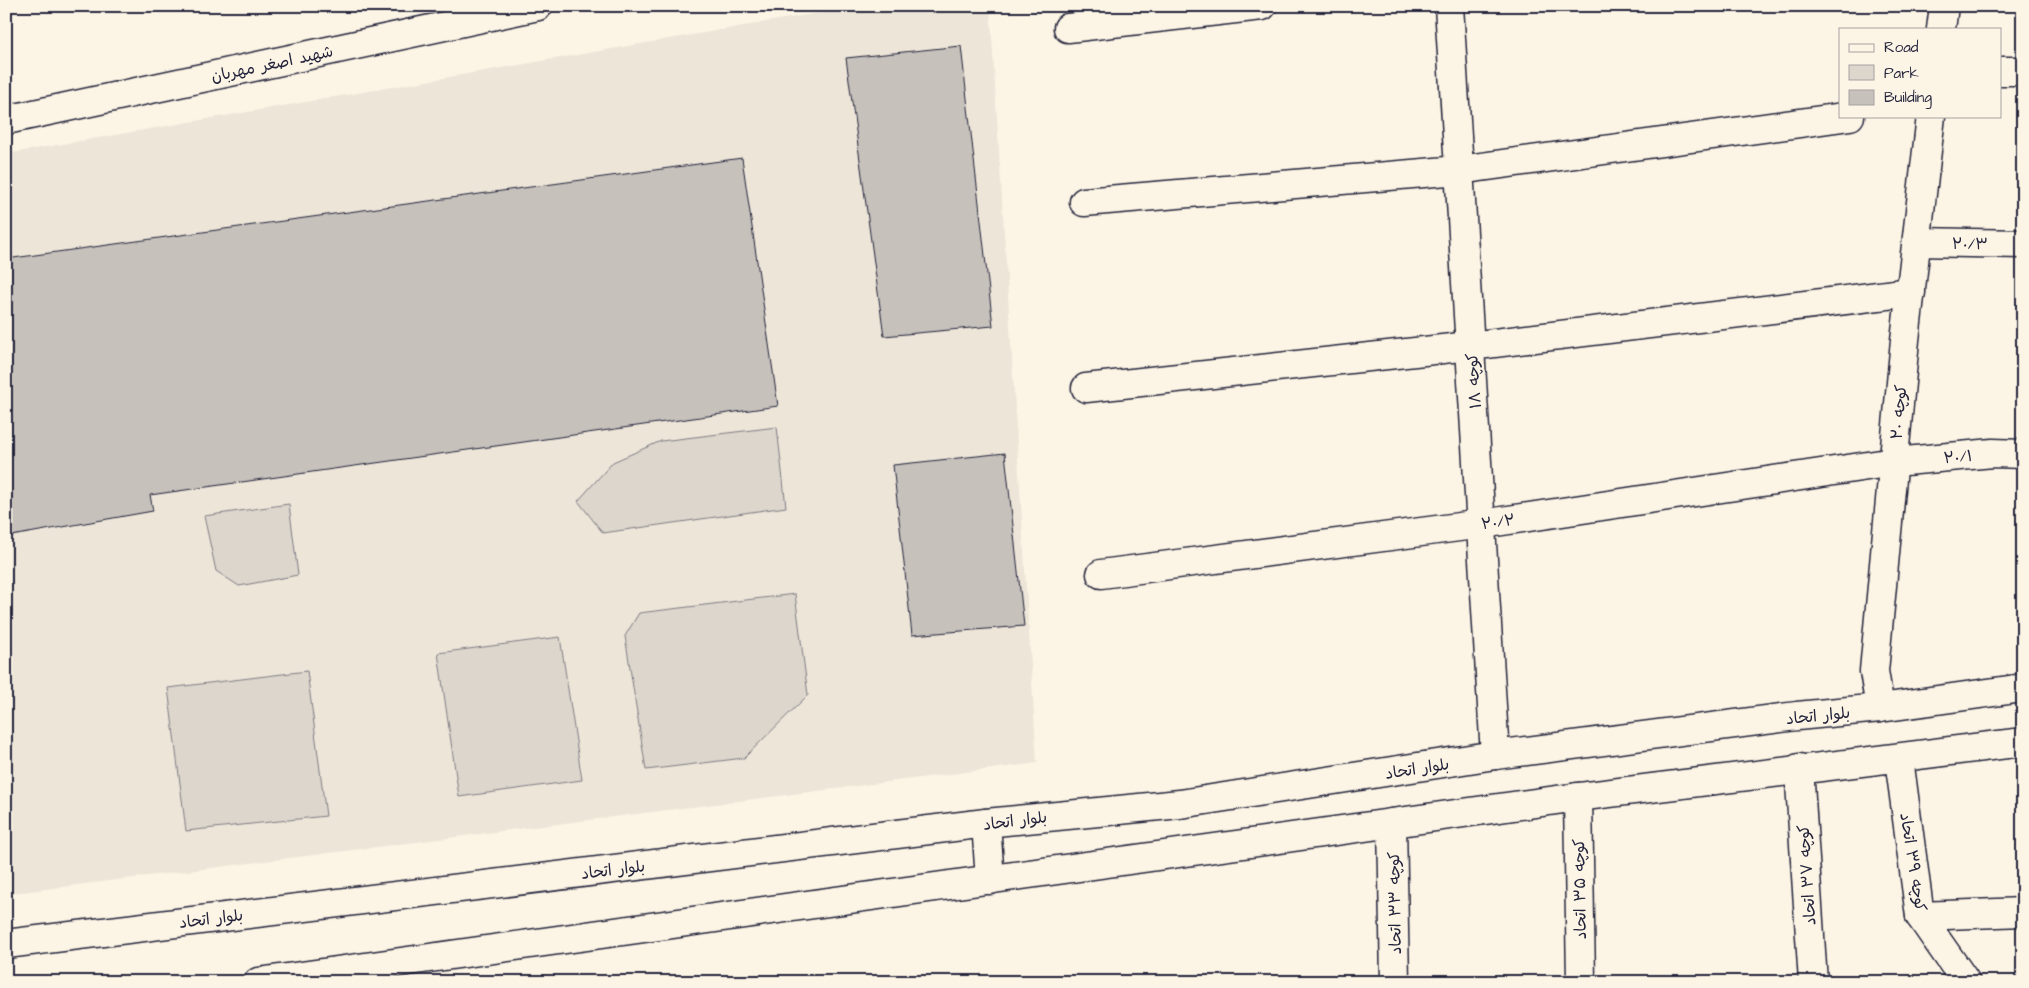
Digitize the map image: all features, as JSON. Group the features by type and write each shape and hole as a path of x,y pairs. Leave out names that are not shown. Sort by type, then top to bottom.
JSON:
{"street":[{"name":"شهید اصغر مهربان","path":"6,120 538,6"},
{"path":"1068,28 1262,6"},
{"name":"کوچه ۱۸","path":"1449,6 1495,755"},
{"path":"1941,28 1944,6"},
{"path":"2002,71 2023,71"},
{"path":"1084,202 1459,170 1839,118"},
{"name":"کوچه ۲۰","path":"1880,708 1874,672 1911,292 1931,118"},
{"name":"۲۰/۳","path":"1917,242 2023,244"},
{"path":"1086,388 1470,346 1911,292"},
{"name":"۲۰/۱","path":"1894,462 1993,453 2023,454"},
{"name":"۲۰/۲","path":"1101,574 1482,524 1894,462"},
{"name":"بلوار اتحاد","path":"6,944 986,823 1180,804 1495,755 1797,716 1880,708 2023,688"},
{"path":"258,982 294,979 1578,797 1799,768 1898,759 2023,742"},
{"name":"کوچه ۳۹ اتحاد","path":"1898,759 1920,916 1966,982"},
{"name":"کوچه ۳۷ اتحاد","path":"1799,768 1813,982"},
{"name":"کوچه ۳۵ اتحاد","path":"1578,797 1581,982"},
{"path":"986,823 990,880"},
{"name":"کوچه ۳۳ اتحاد","path":"1392,824 1395,982"},
{"path":"1920,916 2023,912"}],"shaded area":[{"path":"859,6 990,6 1037,763 6,894 6,154"}],"green space":[{"path":"777,427 786,507 603,533 578,501 613,462 661,441"},
{"path":"289,504 298,575 239,586 216,571 204,516"},
{"path":"795,594 808,695 744,758 646,770 625,636 639,613"},
{"path":"560,637 582,780 459,797 438,653"},
{"path":"307,671 326,816 186,831 168,688"}],"building":[{"path":"961,46 993,326 884,336 846,58"},
{"path":"742,158 778,406 150,495 153,511 6,537 6,259"},
{"path":"1005,453 1024,626 912,635 893,465"}]}
